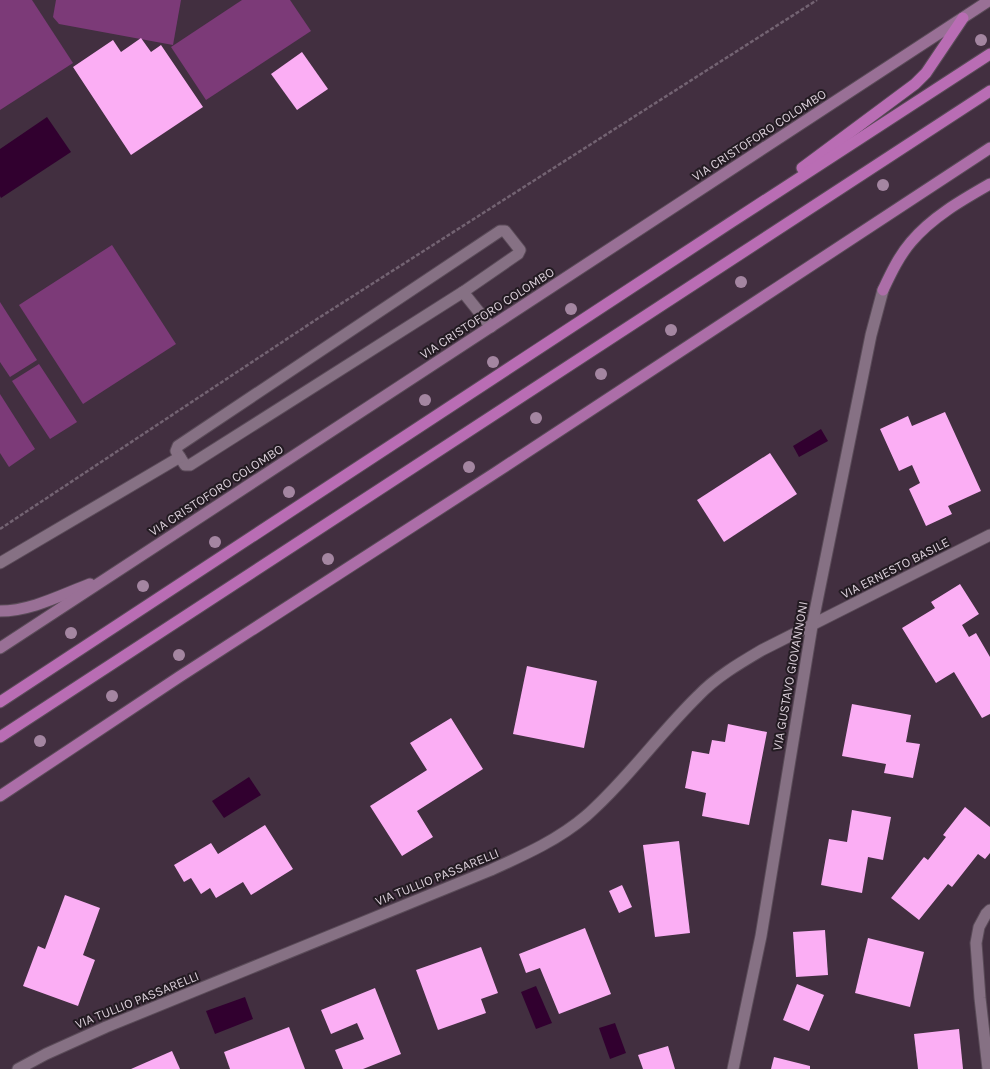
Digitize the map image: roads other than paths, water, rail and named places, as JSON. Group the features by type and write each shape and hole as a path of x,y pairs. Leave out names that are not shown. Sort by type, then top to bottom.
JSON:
{"highway":[{"path":"730,223 915,84 926,73 963,18"},
{"path":"0,702 990,54"},
{"path":"0,737 990,91"}],"main road":[{"name":"VIA CRISTOFORO COLOMBO","path":"0,648 990,0"},
{"path":"0,796 179,677 495,473 990,148"},
{"path":"883,290 902,253 919,234 953,206 990,184"},
{"path":"0,611 12,611 28,607 112,574"}],"street":[{"path":"500,231 505,231 520,250 518,254 463,292 190,465 185,465 180,457 176,451 178,446 500,231"},
{"name":"VIA GUSTAVO GIOVANNONI","path":"733,1069 761,936 812,626 871,335 883,290"},
{"path":"463,292 491,327"},
{"path":"0,563 180,457"},
{"name":"VIA ERNESTO BASILE","path":"812,626 990,535"},
{"name":"VIA TULLIO PASSARELLI","path":"18,1069 46,1054 106,1027 491,870 541,846 570,828 597,805 645,756 698,696 712,683 751,657 812,626"},
{"path":"988,1069 980,998 976,943 979,927 990,910"}]}
